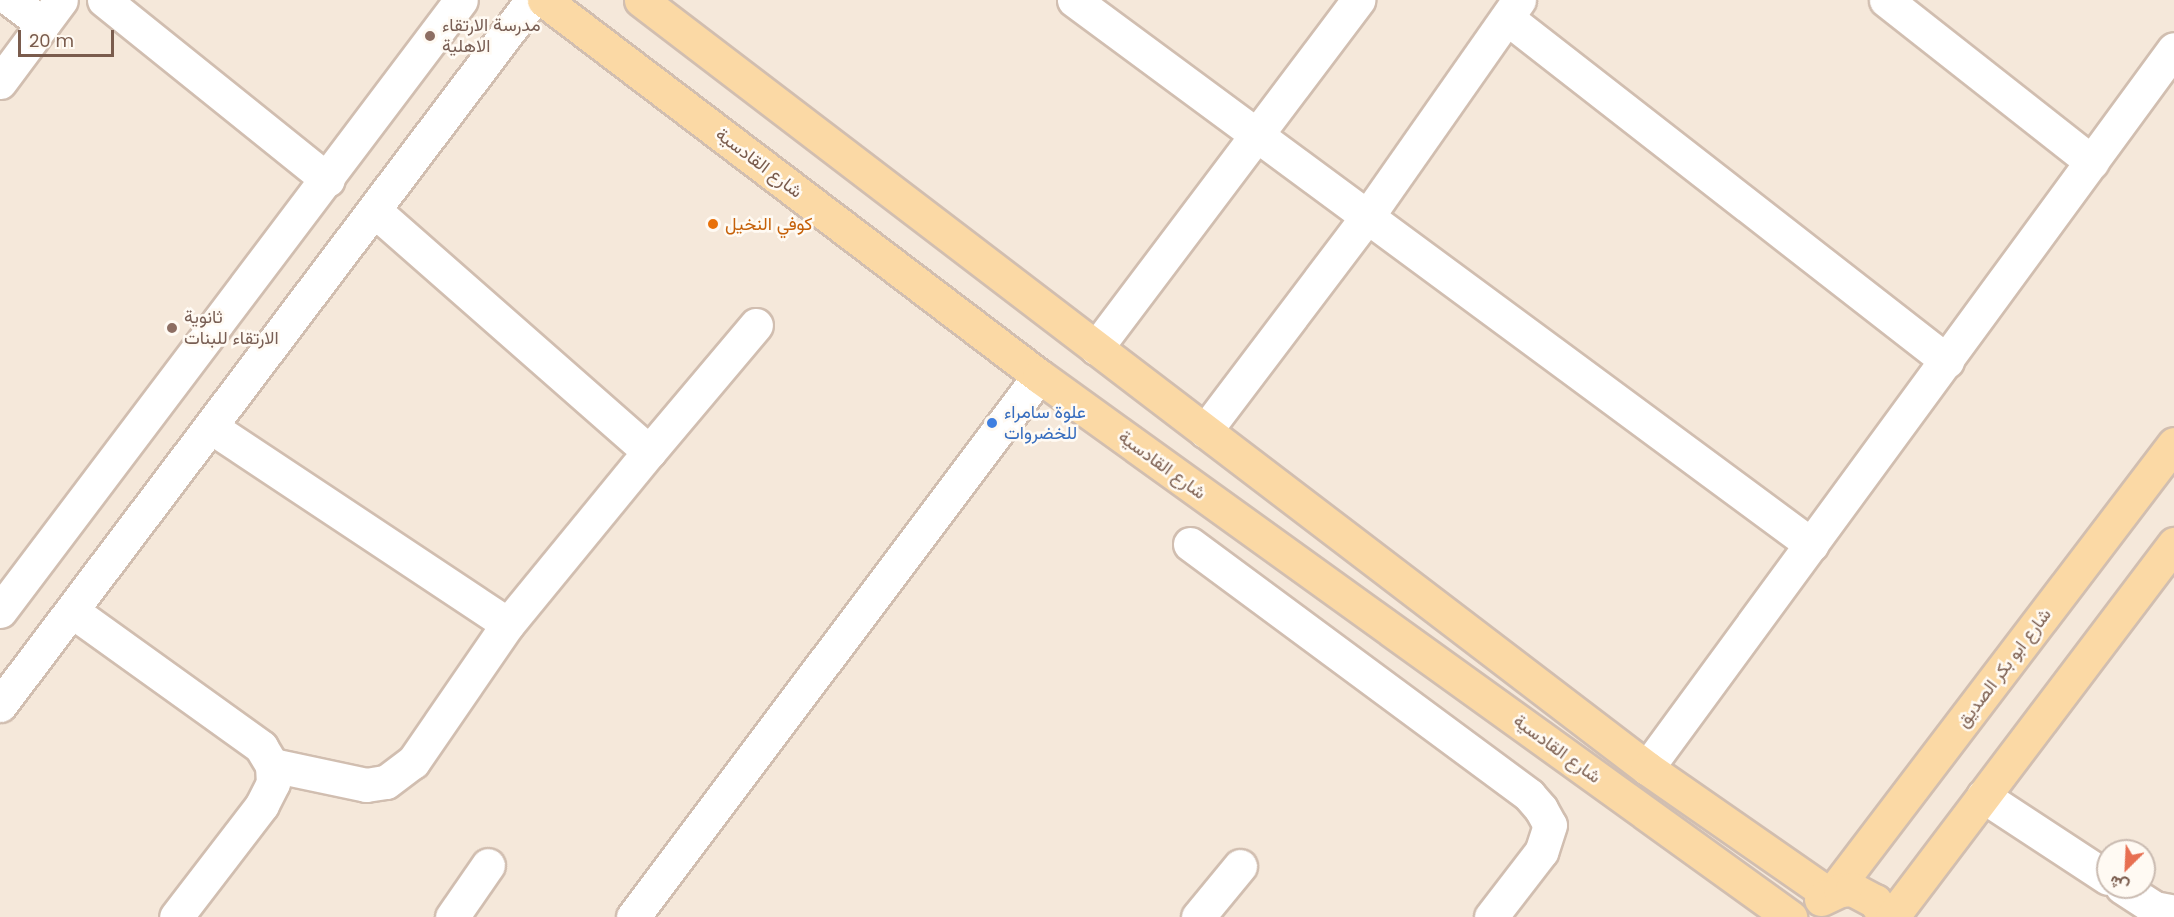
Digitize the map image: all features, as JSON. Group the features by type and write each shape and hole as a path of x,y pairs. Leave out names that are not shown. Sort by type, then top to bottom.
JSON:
{"main road":[{"name":"شارع القادسية","path":"544,0 1039,376 1790,917"},
{"path":"641,0 1823,901 1852,890 1865,893 1885,917"},
{"name":"شارع ابو بكر الصديق","path":"1823,901 2174,444"},
{"path":"1892,917 2174,544"}],"street":[{"path":"0,82 52,12 11,0"},
{"path":"104,0 328,180"},
{"path":"0,611 328,180 461,0"},
{"path":"0,705 532,0"},
{"path":"1074,0 1812,545"},
{"path":"1096,348 1358,0"},
{"path":"1886,0 2092,162"},
{"path":"1205,431 1367,217 1513,9 1947,361"},
{"path":"1647,768 2174,49"},
{"path":"375,211 650,452"},
{"path":"272,765 366,785 386,782 413,762 508,624 756,326"},
{"path":"633,917 1039,376"},
{"path":"212,427 508,624"},
{"path":"1190,544 1529,795 1541,809 1550,825 1541,852 1491,917"},
{"path":"72,611 261,747 272,765 273,783 262,805 176,917"},
{"path":"1983,796 2096,870"},
{"path":"452,917 488,865"},
{"path":"1197,917 1240,866"},
{"path":"2140,899 2154,908 2174,912"}],"shaded area":[{"path":"0,0 2174,0 2174,917 0,917"}],"place":[{"name":"مدرسة الارتقاء الاهلية","path":"430,36"},
{"name":"كوفي النخيل","path":"713,224"},
{"name":"ثانوية الارتقاء للبنات","path":"172,328"},
{"name":"علوة سامراء للخضروات","path":"992,423"}]}
